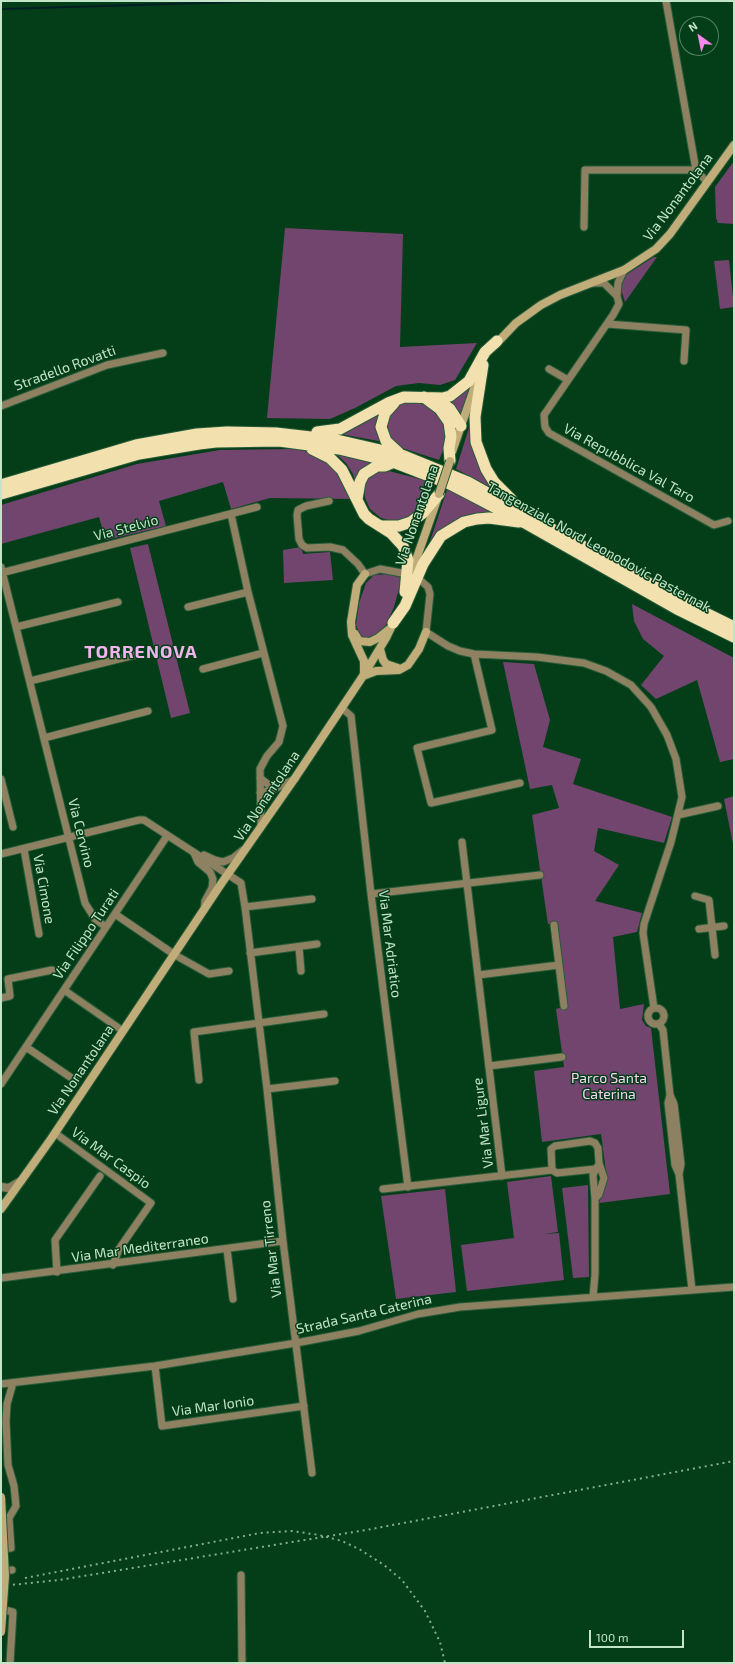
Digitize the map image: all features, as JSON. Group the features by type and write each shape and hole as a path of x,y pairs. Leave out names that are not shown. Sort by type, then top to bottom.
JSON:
{"highway":[{"path":"1,485 136,445 158,440 227,432 328,432 340,429 388,402 410,396 450,396 458,391 469,380 485,352 497,341"},
{"path":"483,365 474,417 476,442 486,469 494,482 522,511"},
{"path":"429,397 450,409 461,426"},
{"path":"429,397 449,422 451,437 449,448 450,461"},
{"path":"397,400 385,413 381,426 386,441 398,459"},
{"path":"287,433 337,440 398,459"},
{"path":"1,494 100,464 158,450 216,442 256,440 299,444 398,459"},
{"path":"299,444 318,451 336,463 348,479 360,507 369,519 382,526 397,539 406,553 408,567 405,592"},
{"path":"357,500 360,482 364,474 378,466 385,466 398,459"},
{"name":"Tangenziale Nord Leonodovic Pasternak","path":"398,459 468,482 678,600 734,627"},
{"name":"Tangenziale Nord Leonodovic Pasternak","path":"398,459 525,523 677,609 734,637"},
{"path":"382,526 399,526 411,522 423,513 439,494"},
{"path":"392,625 405,606 423,564 441,536 464,522 477,518 489,518 525,523"}],"main road":[{"name":"Via Nonantolana","path":"1,1209 55,1133 204,910 295,778 380,649 392,625 405,592 483,365 497,341 516,323 541,305 560,295 624,270 646,257 665,241 734,145"},
{"path":"365,574 357,585 354,593 351,613 352,630 364,661 363,676 376,672 393,671 404,667 419,649 426,632"},
{"path":"352,630 360,641 366,642 378,638 392,625"},
{"path":"380,649 383,660 386,664 394,668 404,667"},
{"path":"1,1497 5,1576 1,1632"}],"street":[{"path":"666,1 696,170 707,182"},
{"path":"584,227 585,170 696,170"},
{"name":"Via Repubblica Val Taro","path":"624,270 618,283 619,304 607,324 544,415 545,427 549,433 714,525 728,521"},
{"path":"592,283 604,283 618,296"},
{"path":"607,324 686,330 684,361"},
{"name":"Stradello Rovatti","path":"1,406 107,365 163,353"},
{"path":"549,369 568,380"},
{"path":"329,502 306,506 298,510 299,539 307,548 330,547 343,550 358,564 365,574"},
{"name":"Via Stelvio","path":"1,571 257,507"},
{"path":"231,514 248,592 283,726 279,742 263,763 260,770 261,826"},
{"name":"Via Nonantolana","path":"365,574 380,568 402,573"},
{"name":"Via Cervino","path":"1,571 85,903 95,918 106,927"},
{"name":"Via Nonantolana","path":"419,579 428,586 430,594 426,632"},
{"path":"188,607 248,592"},
{"path":"16,627 118,602"},
{"path":"426,632 455,649 474,654 561,659 584,663 606,671 631,685 651,707 667,735 676,759 682,797 678,815 644,924 643,933 654,1008"},
{"path":"203,669 263,653"},
{"path":"474,654 492,730 418,748 431,803 520,783"},
{"path":"30,681 135,655"},
{"name":"Via Mar Adriatico","path":"342,708 351,716 371,894 408,1187"},
{"path":"44,738 148,711"},
{"path":"260,778 269,785 279,786"},
{"path":"260,793 295,778"},
{"path":"1,779 13,827"},
{"path":"678,815 718,806"},
{"name":"Via Cimone","path":"1,854 144,820 228,875"},
{"name":"Via Filippo Turati","path":"1,1084 167,836"},
{"name":"Via Mar Ligure","path":"462,842 502,1176"},
{"name":"Via Cimone","path":"194,853 204,854 215,860 223,862 233,858 249,844"},
{"name":"Via Cimone","path":"24,849 39,934"},
{"name":"Via Cimone","path":"194,853 198,862 210,872 213,879 212,888 205,901 204,910"},
{"name":"Via Mar Tirreno","path":"228,875 241,883 245,907 267,1089 283,1241 312,1473"},
{"path":"371,894 540,875"},
{"path":"695,896 709,900 715,955"},
{"path":"245,907 312,899"},
{"path":"114,914 175,954 209,974 229,971"},
{"path":"554,925 564,1006"},
{"path":"699,929 724,926"},
{"path":"250,953 317,944"},
{"path":"299,947 301,971"},
{"path":"478,975 559,965"},
{"path":"1,998 10,996 8,979 52,970"},
{"path":"64,990 123,1031"},
{"path":"654,1008 659,1008 664,1013 664,1019 659,1024 653,1024 649,1020 648,1014 654,1008"},
{"path":"199,1080 194,1032 324,1014"},
{"path":"659,1024 663,1030 670,1095 668,1103 675,1165 679,1174 692,1290"},
{"path":"26,1047 76,1080"},
{"name":"Via Mar Ligure","path":"489,1066 562,1057"},
{"path":"267,1089 335,1081"},
{"name":"Via Mar Caspio","path":"55,1133 152,1203 119,1249 113,1264"},
{"path":"552,1170 551,1149 555,1146 590,1140 595,1143 598,1148 597,1166 593,1180 595,1199 595,1274 593,1297"},
{"path":"383,1189 552,1170 557,1174 597,1166"},
{"path":"595,1199 599,1194 604,1178 597,1166"},
{"path":"56,1272 55,1240 100,1176"},
{"path":"1,1187 10,1188 22,1180"},
{"name":"Via Mar Mediterraneo","path":"1,1278 56,1272 283,1241"},
{"path":"227,1249 233,1299"},
{"name":"Strada Santa Caterina","path":"1,1384 155,1366 296,1343 359,1331 418,1314 460,1307 734,1287"},
{"name":"Via Mar Ionio","path":"155,1366 162,1426 304,1406"},
{"path":"1,1549 11,1548 9,1518 16,1506 14,1486 8,1465 6,1421 7,1404 14,1383"},
{"path":"1,1519 9,1518"},
{"path":"1,1571 12,1570"},
{"path":"241,1575 242,1663"},
{"path":"1,1609 13,1612 10,1663"}],"green space":[{"path":"734,161 734,224 718,223 716,218 715,187"},
{"path":"285,228 403,234 400,347 477,343 455,380 440,385 419,383 396,386 355,408 330,419 267,418"},
{"path":"654,257 657,257 625,302 620,286 624,276"},
{"path":"729,260 734,307 720,309 714,261"},
{"path":"470,386 461,414 447,399"},
{"path":"412,400 426,401 438,409 449,436 439,460 399,447 391,440 387,426 389,414 399,404"},
{"path":"387,406 384,442 340,434"},
{"path":"474,412 472,426 503,494 456,469"},
{"path":"295,449 318,454 335,466 354,499 270,498 231,509 223,482 159,501 166,526 106,540 99,517 1,544 1,505 137,464 220,450"},
{"path":"336,454 377,462 356,486 353,474 346,463"},
{"path":"381,469 432,482 422,510 411,518 396,522 381,518 370,509 365,498 364,484 371,474"},
{"path":"448,487 504,515 487,513 427,550"},
{"path":"148,544 190,713 171,718 130,548"},
{"path":"301,547 303,554 330,552 333,580 284,583 283,550"},
{"path":"388,574 402,578 394,607 386,625 377,636 367,640 360,635 356,625 359,603 366,583 374,575"},
{"path":"632,604 734,658 734,759 720,762 697,680 656,699 641,685 664,656 643,639 634,621"},
{"name":"Parco Santa Caterina","path":"503,662 534,664 550,720 543,747 581,759 573,784 672,817 664,843 598,828 594,851 619,865 595,901 642,913 637,932 613,937 620,1009 644,1004 642,1020 646,1026 651,1028 670,1194 599,1203 607,1180 601,1134 542,1142 534,1071 564,1067 556,1009 567,1006 557,923 548,924 532,815 559,808 552,785 530,789"},
{"path":"734,796 734,849 724,799"},
{"path":"551,1176 558,1232 544,1234 559,1233 564,1280 467,1291 461,1245 514,1238 507,1182"},
{"path":"588,1185 589,1277 573,1278 562,1188"},
{"path":"445,1189 456,1292 396,1299 381,1196"}],"waterway":[{"path":"1,9 272,1"}],"railway":[{"path":"1,1586 59,1580 366,1530 734,1461"},
{"path":"25,1578 260,1533 292,1531 319,1535 342,1541 359,1549 384,1565 402,1580 425,1611 440,1642 445,1663"}],"district":[{"name":"TORRENOVA","path":"141,652"}]}
